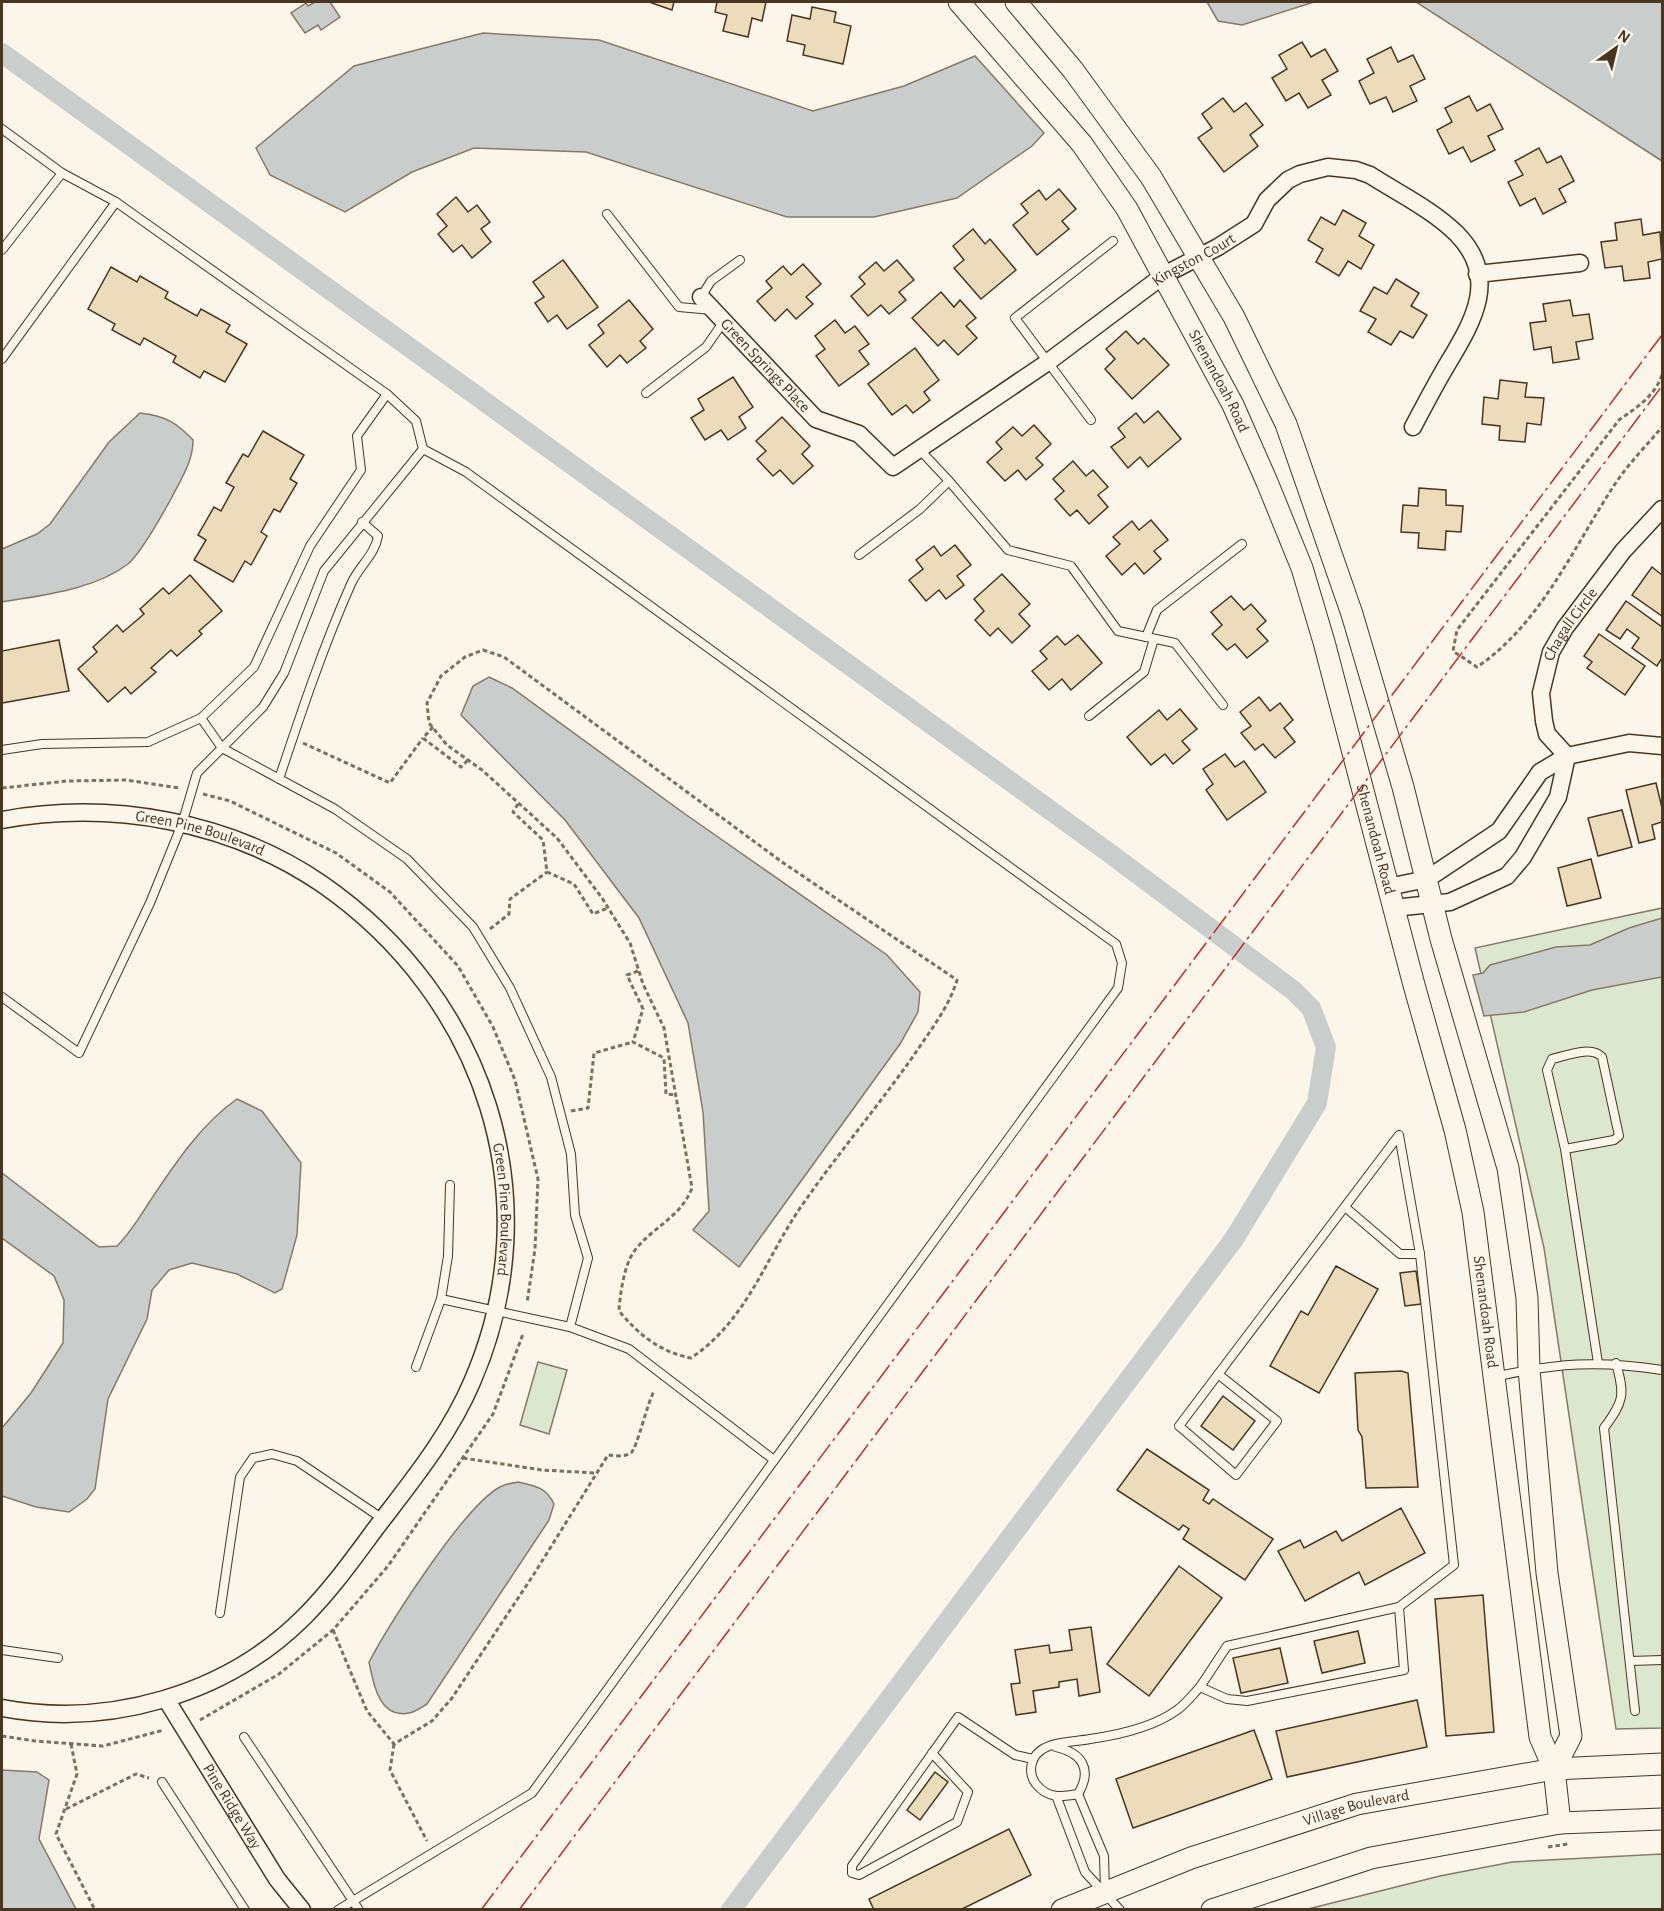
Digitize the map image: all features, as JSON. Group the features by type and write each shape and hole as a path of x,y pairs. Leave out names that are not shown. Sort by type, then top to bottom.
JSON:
{"street":[{"name":"Shenandoah Road","path":"959,2 1082,144 1126,208 1233,405 1302,567 1458,1140 1473,1212 1492,1377 1540,1737 1554,1768 1560,1824"},
{"path":"1016,2 1073,70 1152,177 1200,257 1286,424 1352,614 1403,787 1432,905 1508,1168 1527,1298 1529,1369 1547,1573 1571,1736 1554,1768"},
{"name":"Kingston Court","path":"893,467 1048,363 1164,275 1200,257 1254,224 1267,200 1288,180 1314,169 1342,167 1370,175 1448,226 1466,246 1478,274 1479,292 1473,320 1413,426"},
{"path":"1478,274 1580,263"},
{"name":"Green Springs Place","path":"702,297 816,419 859,434 893,467"},
{"name":"Chagall Circle","path":"1567,756 1547,734 1544,721 1542,686 1551,652 1565,628 1623,551 1662,510"},
{"path":"1388,887 1427,879 1499,831 1540,772 1567,756 1629,743 1662,746"},
{"path":"1394,908 1450,902 1507,876 1523,857 1558,797 1567,756"},
{"name":"Green Pine Boulevard","path":"2,820 67,813 116,813 182,824 237,840 267,853 310,876 350,904 393,943 417,969 444,1008 467,1049 484,1092 500,1152 505,1199 505,1246 495,1310 472,1382 451,1424 383,1519 331,1588 301,1620 268,1647 206,1684 166,1699 124,1709 81,1714 42,1713 2,1708"},
{"name":"Pine Ridge Way","path":"166,1699 277,1879 302,1910"},
{"name":"Village Boulevard","path":"1062,1910 1105,1891 1265,1832 1357,1804 1554,1768 1662,1764"},
{"path":"1212,1910 1371,1858 1560,1824 1662,1819"}],"lane":[{"path":"2,129 62,173 116,202 387,394 416,421 423,449 466,472 1116,944 1122,963 1118,988 532,1793 338,1910"},
{"path":"2,250 62,173"},
{"path":"2,359 116,202"},
{"path":"607,214 679,307 719,316 706,347 646,393"},
{"path":"1091,420 1015,318 1113,241"},
{"path":"702,297 711,281 740,260"},
{"path":"2,750 42,744 148,742 201,718 255,667 310,546 361,470 357,436 387,394"},
{"path":"2,997 79,1053 150,903 182,824 197,773 263,707 284,673 324,572 423,449"},
{"path":"920,449 1008,550 1071,566 1118,631 1175,643 1224,705"},
{"path":"859,555 920,509 949,481"},
{"path":"279,779 352,581 376,547 378,536 362,522"},
{"path":"1089,716 1144,672 1156,610 1242,544"},
{"path":"201,718 222,748 335,809 407,859 473,927 510,988 547,1067 571,1154 575,1215 588,1258 570,1327"},
{"path":"1565,1149 1614,1140 1619,1136 1602,1057 1598,1053 1591,1051 1552,1059 1548,1063 1547,1070 1565,1149 1598,1363"},
{"path":"1078,1794 1058,1798 1044,1791 1035,1782 1031,1771 1033,1759 1050,1746 1094,1739 1147,1725 1179,1709 1200,1687 1227,1646 1399,1607 1454,1565 1420,1254 1399,1135 1345,1207 1218,1374 1179,1426 1236,1475 1277,1421 1218,1374"},
{"path":"416,1367 441,1299 448,1256 450,1185"},
{"path":"1345,1207 1400,1254 1420,1254"},
{"path":"441,1299 570,1327 629,1349 774,1460"},
{"path":"1492,1377 1543,1365 1616,1363 1662,1370"},
{"path":"1616,1363 1623,1389 1617,1410 1604,1428 1635,1711"},
{"path":"220,1613 240,1477 253,1458 272,1454 297,1461 383,1519"},
{"path":"1200,1687 1227,1699 1247,1701 1404,1670 1399,1607"},
{"path":"2,1650 58,1659"},
{"path":"1631,1661 1662,1660"},
{"path":"932,1753 968,1792 957,1822 859,1875 852,1873 852,1866 932,1753 958,1717 1016,1755 1033,1759"},
{"path":"244,1737 359,1910"},
{"path":"1050,1746 1071,1751 1083,1762 1086,1776 1078,1794 1104,1856 1105,1891"},
{"path":"162,1782 244,1910"},
{"path":"1058,1798 1085,1872 1105,1891 1120,1910"}],"path":[{"path":"1662,375 1659,385 1643,403 1619,420 1457,630 1453,651 1477,668 1492,657 1521,627 1562,571 1616,482 1662,427"},
{"path":"483,650 504,657 782,862 957,980 934,1026 780,1238 755,1289 707,1348 691,1358 671,1354 635,1331 619,1311 620,1298 633,1253 686,1204 692,1188 664,1028 639,971 630,943 608,908 557,838 468,760 447,745 429,723 428,703 441,676 465,657 483,650"},
{"path":"293,739 390,783 433,727"},
{"path":"423,738 461,767 468,760"},
{"path":"2,788 67,781 126,780 179,788"},
{"path":"518,804 513,812 543,840 547,872"},
{"path":"479,937 509,914 510,899 547,872"},
{"path":"547,872 574,884 593,914 608,908"},
{"path":"633,1042 643,1009 627,975 639,971"},
{"path":"560,1113 588,1108 594,1053 633,1042 664,1058 666,1094 677,1095"},
{"path":"394,1744 432,1721 452,1698 534,1574 608,1455 619,1456 631,1453 637,1444 646,1405 654,1390"},
{"path":"463,1458 542,1470 595,1473"},
{"path":"333,1630 367,1712 394,1744 390,1770 433,1852"},
{"path":"2,1736 103,1746 164,1730"},
{"path":"71,1744 77,1774 56,1834 95,1910"},
{"path":"64,1810 136,1774 162,1782"},
{"path":"1547,1847 1569,1844"}],"green space":[{"path":"1662,908 1662,1728 1616,1729 1544,1248 1475,948"},
{"path":"538,1362 567,1370 549,1434 520,1425"},
{"path":"1662,1854 1662,1909 1308,1909 1440,1876 1512,1862"}],"shaded area":[{"path":"315,2 330,2 340,17 321,30 318,25 305,33 291,13 306,3 308,6"},
{"path":"1207,2 1314,2 1242,25 1218,21"},
{"path":"1416,2 1662,2 1662,161"},
{"path":"483,33 599,40 813,111 904,86 975,56 1044,133 1032,146 957,198 874,217 787,217 586,152 474,148 412,172 345,212 270,175 256,148 354,66"},
{"path":"140,413 169,421 193,440 189,463 157,523 139,551 128,564 114,573 84,586 2,602 2,549 37,534 50,524 109,442"},
{"path":"489,677 512,688 685,814 887,955 920,992 918,1012 900,1044 739,1267 693,1230 709,1211 703,1112 688,1023 639,918 565,820 461,715 473,686"},
{"path":"1662,918 1662,977 1592,990 1524,1012 1484,1016 1473,975 1483,973 1490,965 1556,947 1590,945 1629,928"},
{"path":"237,1099 262,1111 301,1163 297,1235 282,1289 275,1293 237,1274 192,1263 169,1270 152,1290 147,1319 108,1399 95,1489 87,1499 69,1512 36,1507 2,1496 2,1428 31,1393 63,1343 64,1300 54,1276 2,1238 2,1173 99,1247 117,1246 135,1225 189,1146 212,1120"},
{"path":"518,1482 535,1486 551,1498 554,1504 549,1520 427,1704 409,1713 391,1711 379,1698 369,1662 410,1594 467,1517 485,1498 500,1487"},
{"path":"2,1770 37,1772 49,1780 39,1839 76,1909 2,1909"}],"building":[{"path":"649,2 674,2 672,10"},
{"path":"717,2 766,2 762,21 752,18 748,37 723,31 727,15 715,12"},
{"path":"812,7 836,12 834,22 851,26 843,64 803,55 805,45 787,41 792,15 810,19"},
{"path":"1302,42 1311,57 1325,49 1338,71 1322,80 1331,95 1308,108 1299,93 1286,101 1272,78 1287,69 1279,55"},
{"path":"1391,47 1398,62 1413,55 1425,79 1410,86 1417,101 1393,112 1386,97 1370,104 1359,81 1374,73 1367,59"},
{"path":"1469,96 1477,111 1490,104 1503,129 1488,136 1495,150 1471,162 1463,147 1449,154 1437,130 1452,122 1445,108"},
{"path":"1223,98 1234,112 1246,103 1263,125 1250,135 1258,146 1224,172 1198,138 1212,128 1202,114"},
{"path":"1539,148 1547,163 1561,156 1574,181 1559,189 1566,202 1543,214 1535,198 1520,206 1508,182 1523,175 1515,161"},
{"path":"1059,189 1076,209 1062,221 1069,229 1037,255 1013,225 1028,213 1021,204 1039,190 1046,200"},
{"path":"456,197 468,212 477,205 490,222 481,229 491,242 472,258 462,245 453,252 438,234 447,226 437,214"},
{"path":"1343,210 1366,223 1359,236 1374,245 1361,269 1348,261 1339,276 1316,262 1323,249 1308,240 1321,217 1335,225"},
{"path":"1641,219 1643,235 1660,232 1662,259 1648,262 1650,278 1624,281 1622,266 1605,268 1601,242 1617,240 1615,223"},
{"path":"973,229 985,244 990,239 1016,270 981,299 954,268 964,260 953,246"},
{"path":"563,260 598,307 567,329 557,315 548,322 535,303 544,297 533,282"},
{"path":"897,260 914,280 899,292 906,300 889,314 881,305 868,316 851,296 865,284 859,277 876,262 884,271"},
{"path":"803,264 821,284 806,297 813,304 796,319 787,309 775,321 757,301 772,288 766,281 783,266 791,275"},
{"path":"111,267 137,282 140,276 168,292 165,298 197,316 201,309 230,325 226,332 247,344 225,382 204,371 200,378 173,362 176,356 144,338 140,345 112,330 115,324 88,309"},
{"path":"1396,279 1419,293 1411,306 1427,315 1413,338 1400,331 1391,345 1368,332 1376,319 1360,311 1374,287 1387,294"},
{"path":"941,292 954,307 960,300 976,318 966,326 977,338 958,355 944,340 938,346 912,318"},
{"path":"629,300 653,329 640,341 646,348 627,363 620,355 607,367 589,345 604,333 598,325"},
{"path":"1570,300 1573,316 1589,314 1593,339 1576,342 1579,359 1553,363 1551,347 1534,350 1530,323 1546,321 1543,304"},
{"path":"835,320 845,333 855,326 869,344 859,351 869,364 839,386 816,356 825,349 815,336"},
{"path":"1126,331 1138,344 1144,338 1169,365 1132,399 1105,369 1115,359 1106,349"},
{"path":"915,348 939,380 924,392 930,400 913,413 906,405 892,415 868,384"},
{"path":"733,377 753,407 739,417 746,428 728,440 721,430 705,440 691,418 704,410 698,399"},
{"path":"1500,380 1527,383 1525,397 1544,398 1541,425 1527,423 1525,442 1499,440 1500,426 1482,424 1484,397 1498,399"},
{"path":"1158,411 1181,439 1148,467 1140,457 1128,468 1111,447 1125,437 1118,428 1136,413 1144,423"},
{"path":"782,417 810,446 802,454 813,466 793,484 780,470 773,476 757,459 766,451 756,441"},
{"path":"1034,425 1051,444 1036,458 1043,465 1026,480 1018,470 1005,481 987,462 1002,449 996,442 1013,427 1022,436"},
{"path":"263,431 304,455 290,479 297,483 280,512 274,509 261,532 267,536 251,565 245,561 233,582 194,560 206,540 198,535 214,507 221,511 234,487 226,483 243,454 248,457"},
{"path":"1073,461 1086,476 1093,470 1108,487 1098,495 1108,507 1089,524 1077,510 1070,516 1055,499 1064,491 1053,479"},
{"path":"1419,488 1446,490 1446,505 1463,506 1461,532 1446,531 1445,550 1418,548 1419,533 1401,532 1403,505 1418,506"},
{"path":"1151,520 1168,540 1154,551 1161,559 1144,574 1135,563 1122,575 1106,556 1120,544 1113,537 1132,521 1139,530"},
{"path":"955,545 971,565 957,576 964,585 946,599 939,590 926,601 909,580 923,569 916,560 934,546 941,556"},
{"path":"1652,567 1662,575 1662,616 1632,595"},
{"path":"1002,574 1030,604 1019,614 1030,626 1012,643 998,628 990,636 975,620 984,611 974,599"},
{"path":"190,575 222,611 199,631 202,634 177,656 171,650 151,668 156,672 131,694 125,687 108,702 78,669 97,652 93,647 117,625 123,632 144,614 140,609 163,588 169,594"},
{"path":"1231,596 1244,610 1251,604 1266,621 1257,629 1268,641 1247,658 1235,644 1227,650 1212,634 1222,625 1211,612"},
{"path":"1626,601 1662,627 1662,658 1657,666 1632,648 1639,638 1627,629 1620,639 1606,630"},
{"path":"1599,634 1645,666 1625,695 1587,668 1592,662 1584,656"},
{"path":"1078,635 1102,663 1071,690 1062,679 1049,690 1032,671 1047,659 1040,651 1057,636 1065,645"},
{"path":"59,640 69,691 2,703 2,651"},
{"path":"1259,697 1270,711 1280,703 1293,720 1284,728 1295,742 1275,758 1263,744 1255,750 1241,733 1251,726 1240,712"},
{"path":"1180,709 1197,729 1182,741 1190,750 1173,764 1165,754 1151,765 1127,737 1159,710 1167,720"},
{"path":"1225,754 1235,767 1244,761 1266,792 1227,820 1206,790 1213,784 1203,769"},
{"path":"1656,783 1662,808 1662,822 1652,825 1655,839 1639,843 1626,790"},
{"path":"1622,810 1632,847 1598,856 1588,818"},
{"path":"1591,859 1601,898 1567,906 1558,868"},
{"path":"1336,1266 1378,1289 1319,1393 1270,1366 1301,1311 1308,1315"},
{"path":"1416,1271 1421,1304 1405,1306 1400,1273"},
{"path":"1401,1371 1408,1373 1418,1487 1366,1488 1362,1437 1358,1430 1355,1373"},
{"path":"1223,1396 1255,1421 1233,1450 1201,1426"},
{"path":"1147,1449 1209,1490 1203,1500 1209,1504 1213,1499 1273,1539 1245,1580 1183,1539 1189,1529 1183,1525 1179,1530 1117,1490"},
{"path":"1401,1508 1425,1553 1365,1585 1359,1572 1305,1601 1278,1551 1300,1540 1304,1548 1336,1531 1342,1541"},
{"path":"1179,1566 1222,1598 1149,1696 1107,1664"},
{"path":"1483,1595 1494,1732 1446,1736 1435,1599"},
{"path":"1091,1627 1100,1692 1079,1696 1077,1679 1059,1682 1059,1687 1033,1691 1036,1712 1016,1715 1011,1684 1020,1683 1015,1650 1049,1645 1050,1653 1072,1650 1069,1630"},
{"path":"1358,1631 1365,1663 1322,1673 1314,1641"},
{"path":"1280,1648 1288,1683 1241,1693 1233,1658"},
{"path":"1417,1700 1427,1747 1287,1777 1276,1731"},
{"path":"1254,1730 1272,1779 1133,1828 1116,1779"},
{"path":"935,1772 948,1782 920,1820 907,1810"},
{"path":"1009,1829 1031,1875 960,1910 874,1910 869,1899"}],"waterway":[{"path":"2,53 1108,852 1294,991 1311,1008 1326,1047 1317,1103 1234,1239 731,1910"}],"power":[{"path":"481,1910 1662,335"},
{"path":"519,1910 1662,386"}]}
